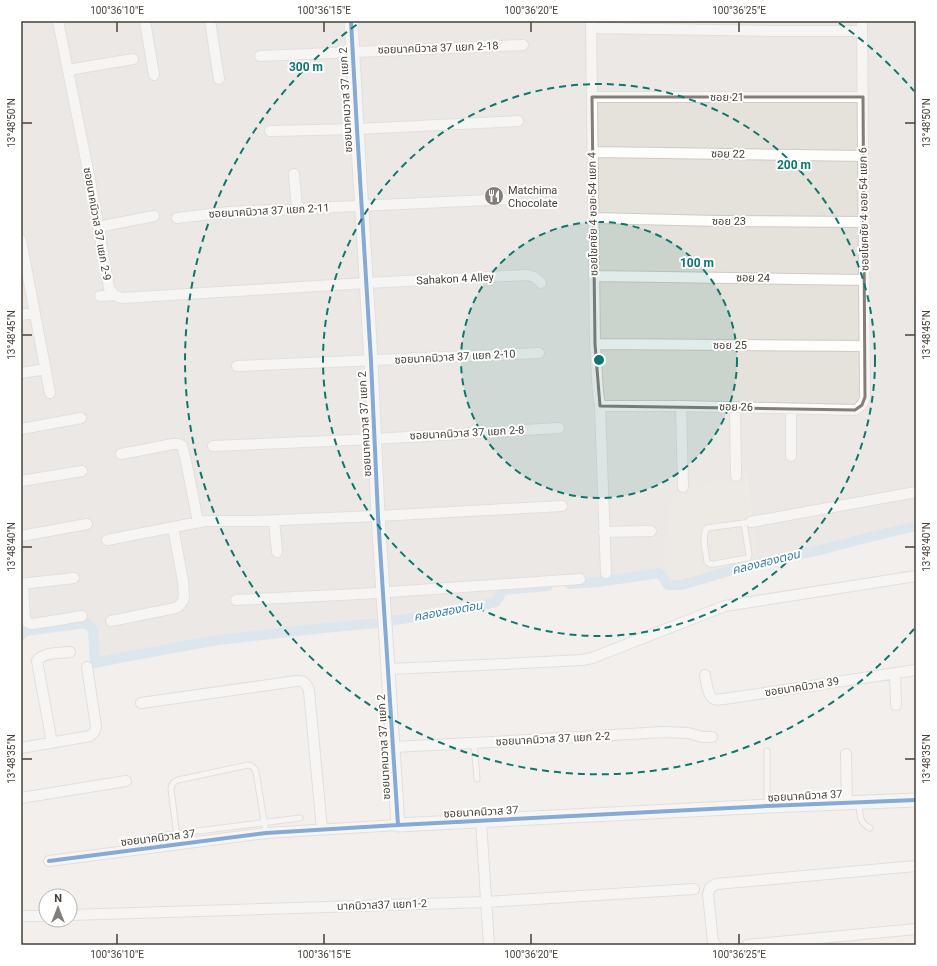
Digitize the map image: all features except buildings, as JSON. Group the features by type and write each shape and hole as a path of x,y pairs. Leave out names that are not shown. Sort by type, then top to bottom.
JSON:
{"street":[{"name":"ซอยนาคนิวาส 37 แยก 2-9","path":"58,21 109,288 114,295 122,298 366,283"},
{"path":"145,21 154,75"},
{"path":"210,21 219,80"},
{"name":"ซอยนาคนวาส 37 แยก 2","path":"351,21 371,361 378,516 398,825"},
{"path":"591,24 775,31 862,26"},
{"name":"ซอยโชคชัย 4 ซอย 54 แยก 4","path":"591,24 595,344 600,406 606,573"},
{"name":"ซอยโชคชัย 4 ซอย 54 แยก 6","path":"862,26 865,396"},
{"name":"ซอยนาคนิวาส 37 แยก 2-18","path":"260,56 523,45"},
{"path":"68,70 133,59"},
{"name":"ซอย 21","path":"592,97 863,98"},
{"path":"270,131 357,129 518,121"},
{"name":"ซอย 22","path":"593,152 863,156"},
{"path":"294,174 297,209"},
{"path":"361,206 511,199"},
{"name":"ซอยนาคนิวาส 37 แยก 2-11","path":"177,218 229,212 361,206"},
{"path":"98,227 154,216"},
{"name":"ซอย 23","path":"593,218 864,222"},
{"path":"21,240 23,262 36,313 50,394"},
{"name":"Sahakon 4 Alley","path":"366,283 526,275 536,278 541,283"},
{"name":"ซอย 24","path":"594,276 865,280"},
{"path":"100,296 114,295"},
{"path":"21,315 36,313"},
{"name":"ซอย 25","path":"595,344 865,346"},
{"name":"ซอยนาคนิวาส 37 แยก 2-10","path":"237,366 539,353"},
{"path":"21,373 46,369"},
{"name":"ซอย 26","path":"600,406 681,406 855,410 862,405 865,396"},
{"path":"681,406 683,487"},
{"path":"735,407 736,476"},
{"path":"791,409 791,456"},
{"path":"21,429 81,418"},
{"name":"ซอยนาคนิวาส 37 แยก 2-8","path":"213,446 559,428"},
{"path":"121,454 174,444 179,444 182,446 201,521"},
{"path":"21,481 82,471"},
{"path":"748,523 916,492"},
{"path":"107,540 201,521 378,516 562,506"},
{"path":"274,520 277,552"},
{"path":"21,536 87,524"},
{"path":"111,621 180,606 184,596 183,581 173,527"},
{"path":"604,532 651,531"},
{"path":"388,669 582,660 592,658 725,606 916,576"},
{"path":"74,578 22,584 26,618 28,623 33,624 82,616"},
{"path":"236,600 360,594 580,578"},
{"path":"52,743 37,661 40,657 45,655 70,652"},
{"path":"21,748 90,736 95,732 96,726 87,667"},
{"name":"ซอยนาคนิวาส 39","path":"705,675 709,695 711,698 719,699 916,670"},
{"path":"895,673 896,705"},
{"path":"141,703 296,681 304,682 309,691 322,830"},
{"name":"ซอยนาคนิวาส 37 แยก 2-2","path":"393,747 664,732 712,737"},
{"path":"846,754 853,802"},
{"path":"21,798 126,781"},
{"name":"ซอยนาคนิวาส 37","path":"49,861 266,833 766,806 916,800"},
{"path":"480,821 489,945"},
{"path":"716,945 713,942 708,894 710,888 716,884 916,866"},
{"name":"นาคนิวาส37 แยก1-2","path":"78,915 486,902 694,889"},
{"path":"21,916 38,916"},
{"path":"747,945 916,929"}],"lane":[{"path":"748,523 748,558 714,564 707,562 704,536 707,528 748,523"},
{"path":"474,743 476,778"},
{"path":"766,806 767,751"},
{"path":"178,845 171,789 174,782 248,765 254,768 256,772 266,833"},
{"path":"853,802 862,822 865,826 870,828"},
{"path":"150,836 300,818"}],"highlighted area":[{"path":"592,97 863,97 865,397 862,405 855,410 600,406 595,344"}],"shaded area":[{"path":"21,21 916,21 916,525 869,534 757,562 746,474 673,494 663,568 583,580 499,589 494,598 379,617 226,635 100,658 95,626 87,618 21,629"},
{"path":"745,473 757,562 674,583 668,579 663,568 673,494"}],"waterway":[{"name":"คลองสองตอน","path":"570,584 598,582 660,573 668,585 682,585 739,568 916,526"},
{"name":"คลองสองตอน","path":"21,635 25,631 87,623 93,630 95,663 218,640 377,623 463,609 496,602 503,590 548,586"}],"cycle path":[{"path":"351,21 371,361 378,516 398,825"},
{"path":"49,861 266,833 767,806 916,800"}],"place":[{"name":"Matchima Chocolate","path":"494,196"}]}
